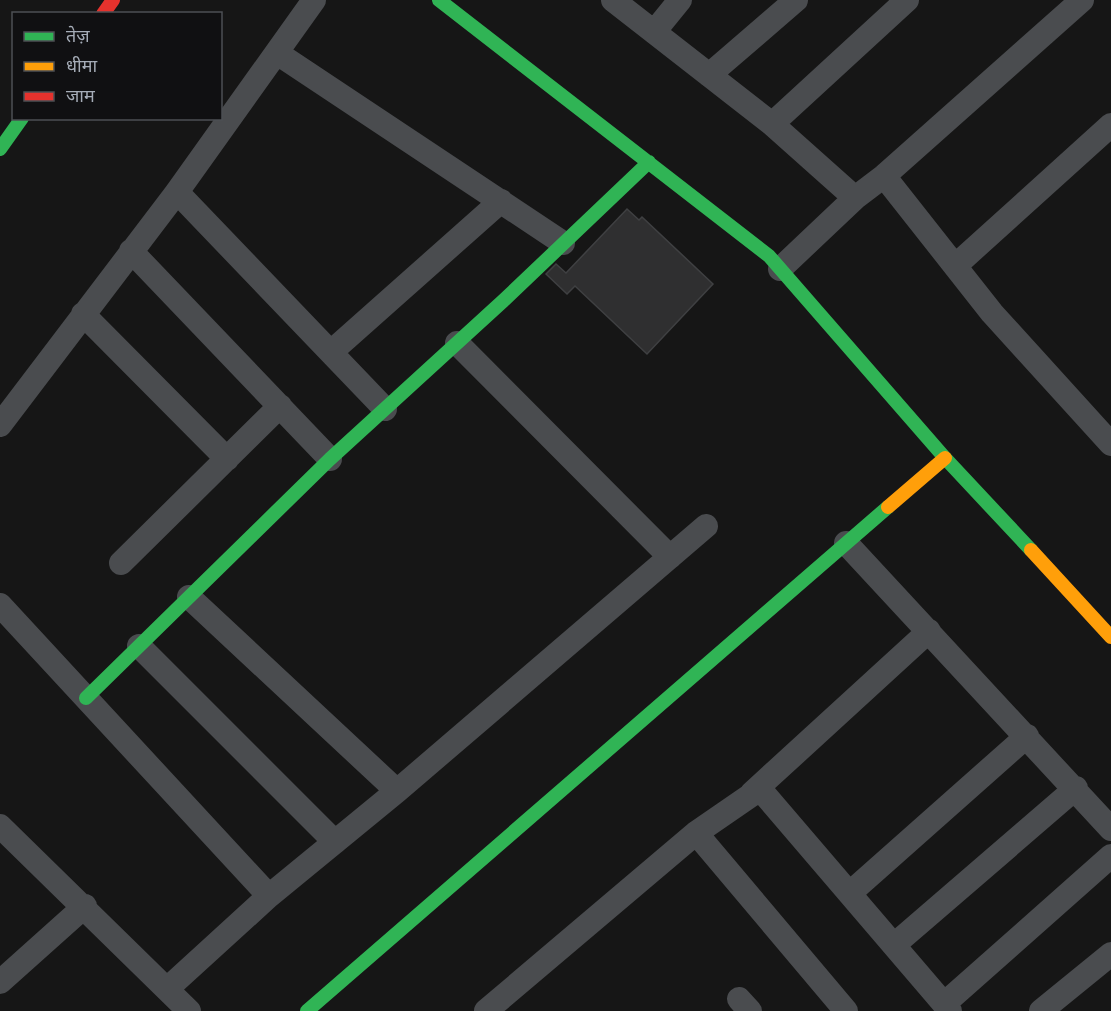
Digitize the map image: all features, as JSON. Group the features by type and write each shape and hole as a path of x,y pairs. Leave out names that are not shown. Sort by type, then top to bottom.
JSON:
{"street":[{"path":"0,425 177,192 314,0"},
{"path":"439,0 769,256 945,458 1111,637"},
{"path":"613,0 772,124 855,198"},
{"path":"654,32 680,0"},
{"path":"709,75 796,0"},
{"path":"772,124 907,0"},
{"path":"780,269 855,198 884,176 1082,0"},
{"path":"277,53 563,243"},
{"path":"0,149 21,120"},
{"path":"955,266 1111,125"},
{"path":"86,698 330,459 649,162"},
{"path":"884,176 992,313 1111,444"},
{"path":"177,192 385,409"},
{"path":"331,352 501,201"},
{"path":"131,251 330,459"},
{"path":"83,314 226,459"},
{"path":"457,343 670,557"},
{"path":"121,563 280,406"},
{"path":"307,1011 945,458"},
{"path":"167,989 269,896 397,791 706,526"},
{"path":"846,543 1076,788 1111,829"},
{"path":"189,597 397,791"},
{"path":"0,605 269,896"},
{"path":"486,1011 696,832 752,793 929,631"},
{"path":"139,646 335,843"},
{"path":"850,893 1027,736"},
{"path":"894,945 1076,788"},
{"path":"752,793 757,791 766,796 947,1007 1111,856"},
{"path":"0,826 85,906 189,1011"},
{"path":"696,832 846,1011"},
{"path":"0,982 85,906"},
{"path":"1041,1011 1111,954"}],"building":[{"path":"627,209 639,220 642,217 713,284 647,354 575,286 567,294 546,274 556,264 566,273"}],"traffic: fast":[{"path":"439,0 769,256 945,458 1031,550"},
{"path":"0,149 21,120"},
{"path":"86,698 330,459 503,301 649,162"},
{"path":"307,1011 888,507"}],"traffic: slow":[{"path":"888,507 945,458"},
{"path":"1031,550 1111,637"}],"traffic: jam":[{"path":"104,12 113,0"}]}
